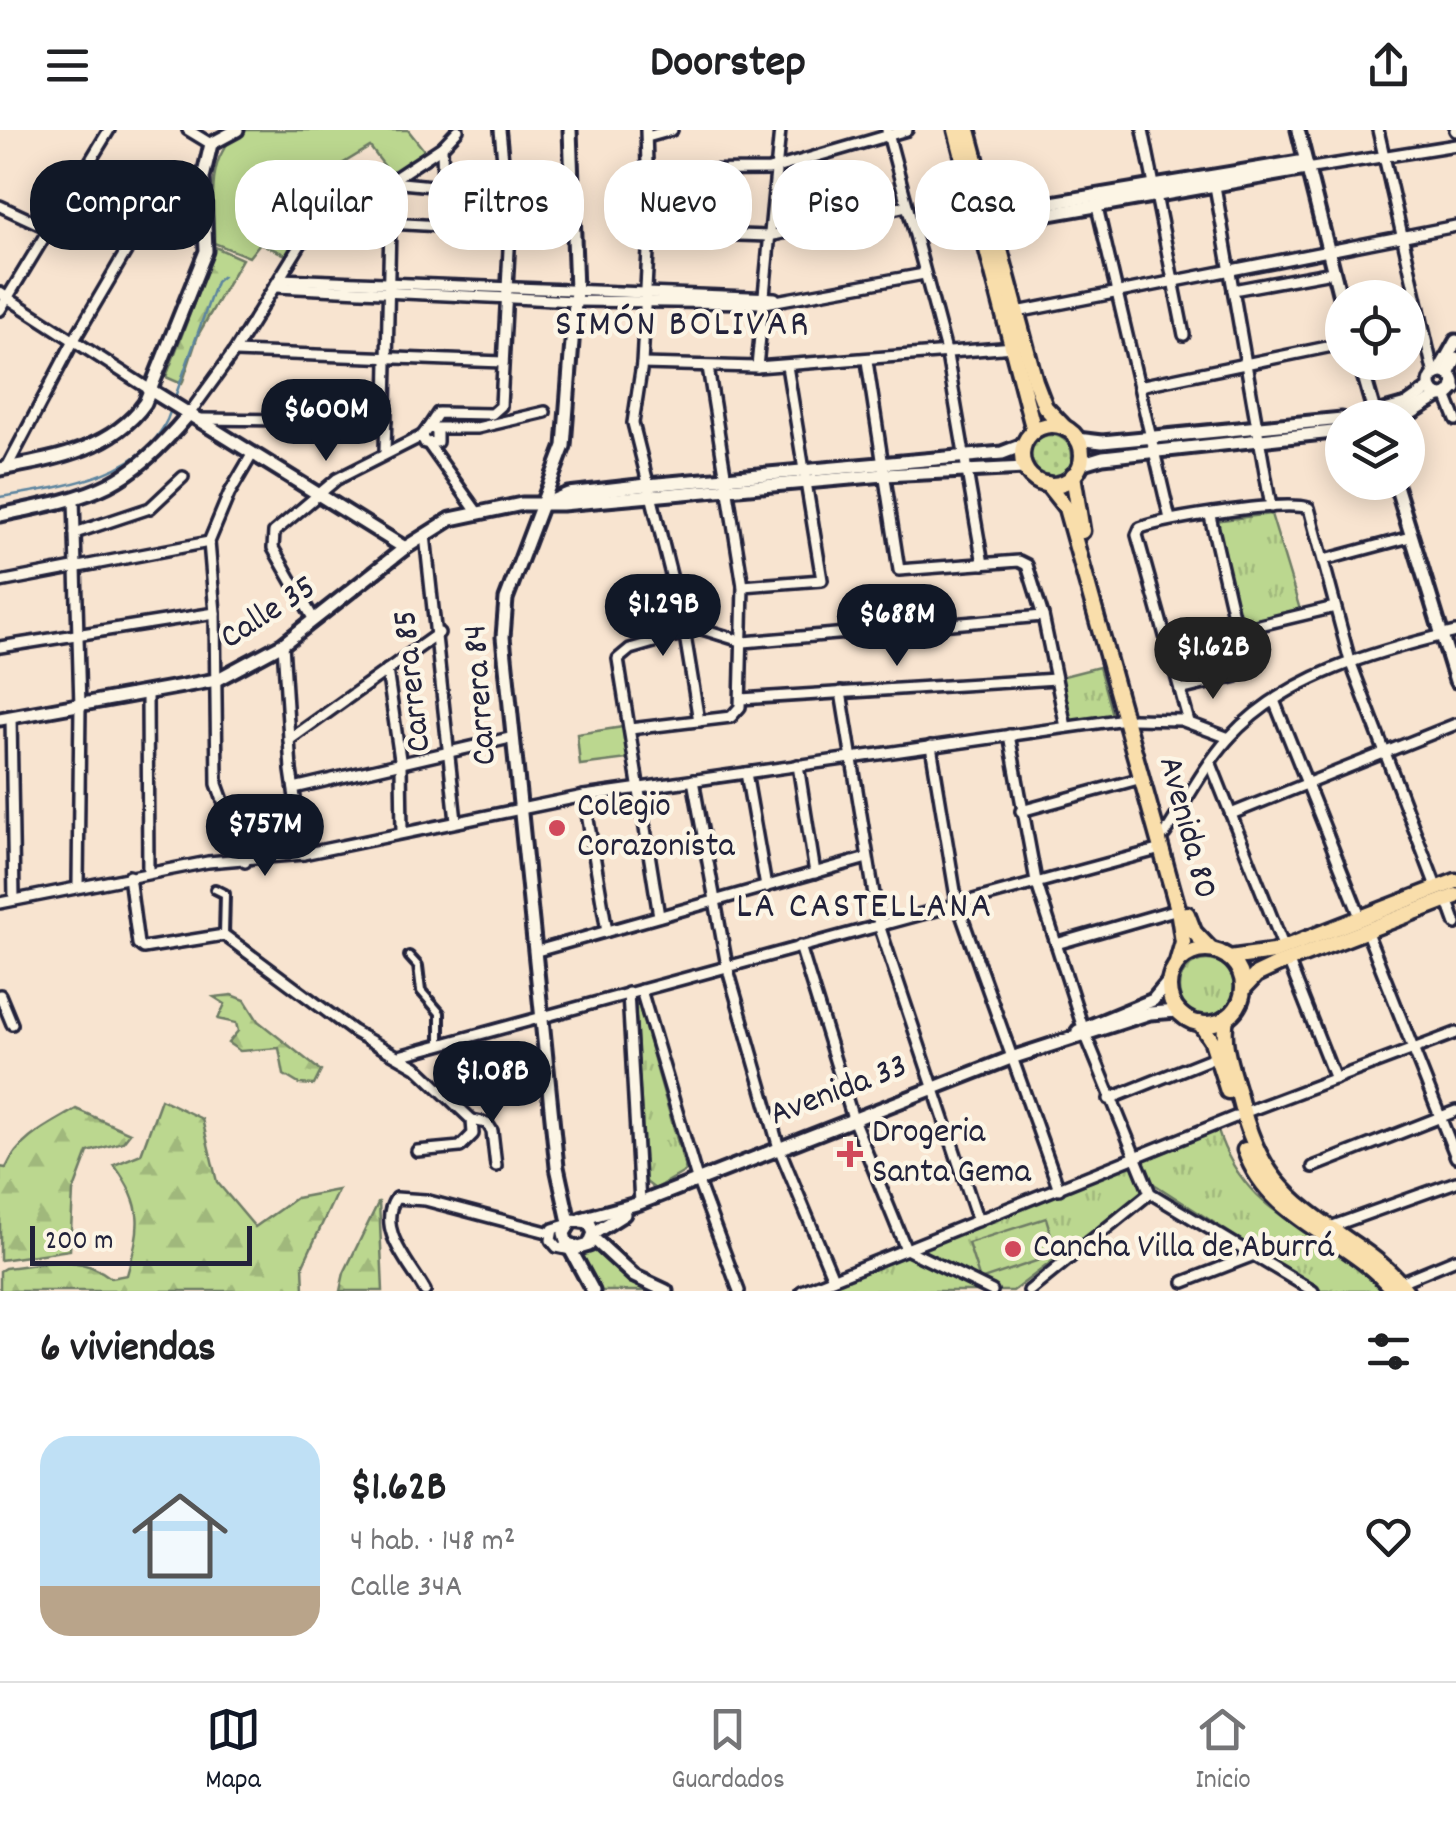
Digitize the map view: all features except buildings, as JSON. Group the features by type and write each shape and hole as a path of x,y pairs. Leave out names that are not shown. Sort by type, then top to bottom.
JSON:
{"main road":[{"path":"956,130 1034,430"},
{"path":"968,130 976,160"},
{"path":"1000,250 1044,407 1072,434 1076,470 1047,484 1024,468 1023,445 1034,430 1053,425 1072,434"},
{"name":"Avenida 80","path":"1076,470 1076,506 1142,778 1190,923 1210,950"},
{"name":"Avenida 80","path":"1047,484 1066,508 1163,841 1183,942 1177,963"},
{"path":"1243,988 1286,954 1447,895 1456,881"},
{"path":"1286,954 1230,958 1210,950 1194,952 1177,963 1169,981 1178,1011 1200,1024 1218,1056 1239,1115 1272,1180 1296,1205 1330,1228 1400,1288"},
{"path":"1200,1024 1226,1018 1238,1005 1243,988 1240,972 1230,958"},
{"path":"1226,1018 1226,1048 1254,1171 1268,1192 1291,1213 1400,1288"}],"street":[{"path":"92,130 107,133 92,160"},
{"path":"188,130 212,144"},
{"path":"208,160 212,144 238,130"},
{"path":"408,169 442,147 458,130"},
{"path":"500,130 503,160"},
{"name":"Carrera 84","path":"570,130 575,296 564,446 503,611 510,738 537,951 557,1167 573,1221"},
{"path":"648,160 646,134 672,130"},
{"path":"778,160 780,130"},
{"path":"801,160 908,130"},
{"path":"1144,130 1184,335"},
{"path":"1298,130 1334,280"},
{"path":"1378,130 1400,236 1456,420"},
{"path":"888,133 947,355 983,564"},
{"path":"1050,209 1305,165 1456,145"},
{"path":"408,184 443,187 442,147"},
{"path":"1050,212 1097,206 1156,190 1215,186 1305,165"},
{"path":"1215,186 1272,507"},
{"path":"0,206 30,220"},
{"path":"752,235 769,236 906,206"},
{"path":"1097,206 1170,519"},
{"path":"758,368 768,298 772,213"},
{"path":"1017,312 1456,226"},
{"path":"0,310 4,295 36,250"},
{"path":"4,468 127,250"},
{"path":"4,468 101,442 129,423 158,394 206,250"},
{"path":"5,514 110,488 134,473 190,414 298,250"},
{"path":"385,453 389,250"},
{"path":"477,512 429,435 435,414 492,414 500,409 509,250"},
{"path":"648,250 642,364 632,414 684,628 699,721"},
{"path":"1233,290 1332,272"},
{"path":"278,283 575,296 768,298 924,274"},
{"path":"4,295 406,548"},
{"path":"1415,400 1445,384 1456,341"},
{"path":"1138,386 1325,347"},
{"path":"642,364 758,368 1014,348"},
{"path":"234,352 503,362"},
{"path":"1425,400 1445,384 1456,359"},
{"path":"867,362 898,570 1019,561 1032,573 1066,727"},
{"path":"743,586 822,580 788,366"},
{"path":"630,729 733,717 741,699 743,586 708,367"},
{"path":"314,620 277,556 272,538 278,526 318,494 385,453 429,435 545,412"},
{"path":"190,414 386,421"},
{"path":"1258,434 1325,422"},
{"path":"1072,434 1102,442 1152,444 1325,432"},
{"path":"1076,470 1152,444"},
{"name":"Calle 35","path":"966,463 1023,445"},
{"path":"246,862 217,784 210,542 228,494 253,453"},
{"name":"Calle 35","path":"6,718 216,680 283,644 425,535 451,519 477,512 883,469 966,463 1024,468"},
{"path":"75,533 150,508 183,477"},
{"path":"74,499 80,706 78,885"},
{"path":"1399,500 1456,681"},
{"path":"1189,722 1137,535 1140,528 1170,519 1302,506 1314,515 1350,660 1456,924"},
{"path":"1180,690 1237,676 1244,663 1210,516"},
{"name":"Carrera 85","path":"425,535 439,633 456,821"},
{"path":"1324,560 1410,537"},
{"path":"0,582 210,542"},
{"path":"1239,630 1335,606"},
{"path":"0,647 215,613"},
{"path":"659,916 618,659 630,649 684,628 744,642 1043,616"},
{"path":"399,1056 958,903 1163,841 1229,738 1275,703 1350,660 1456,632"},
{"path":"289,740 439,633"},
{"path":"283,644 289,740 303,854"},
{"path":"387,670 401,766 402,832"},
{"path":"741,699 1056,679"},
{"path":"841,692 879,925 978,1221"},
{"path":"147,693 148,873"},
{"path":"1275,703 1456,1157"},
{"path":"6,718 14,899"},
{"path":"0,903 208,862 246,862 303,854 584,796 1066,727 1129,719 1189,722 1229,738"},
{"path":"1231,814 1456,724"},
{"path":"1009,735 1036,881 1085,1032 1150,1193 1314,1291"},
{"path":"294,788 510,738"},
{"path":"931,746 958,903 1059,1189"},
{"path":"1211,764 1335,1078"},
{"path":"798,765 814,873"},
{"path":"746,773 766,887"},
{"path":"1021,811 1142,778"},
{"path":"693,780 727,966 779,1148 832,1278"},
{"path":"584,796 607,930"},
{"path":"537,951 867,858"},
{"path":"129,876 136,939 143,948 224,935 353,1032 416,1067 472,1120 487,1124 492,1131 496,1166"},
{"path":"215,889 225,894 224,935"},
{"path":"1056,944 1178,909"},
{"path":"800,946 853,1119 906,1250 992,1291"},
{"path":"409,956 418,966 420,991 440,1013 440,1044"},
{"name":"Avenida 33","path":"1085,1032 1153,1000 1169,981"},
{"path":"641,990 697,1180 739,1291"},
{"path":"628,993 640,1203"},
{"path":"0,995 12,1024"},
{"name":"Avenida 33","path":"573,1221 640,1203 1061,1040 1150,1013 1178,1011"},
{"path":"802,1291 1239,1115 1456,1033"},
{"path":"416,1067 426,1048"},
{"path":"1110,1099 1218,1056"},
{"path":"1313,1167 1456,1111"},
{"path":"417,1151 460,1146 473,1134 472,1120"},
{"path":"1330,1228 1456,1182"},
{"path":"1029,1291 1150,1193"},
{"path":"425,1291 394,1237 390,1210 396,1198 425,1200 551,1233"},
{"name":"Avenida 33","path":"593,1236 640,1203"},
{"path":"573,1221 564,1237 593,1291"},
{"path":"593,1236 582,1248 554,1245 551,1233 556,1226 573,1221 589,1222 593,1236 634,1276 666,1291"},
{"path":"1184,1282 1254,1254"},
{"path":"1400,1288 1456,1259"}],"green space":[{"path":"244,130 408,130 427,154 408,166 408,160 380,160 370,147 349,160 235,160 235,250 254,250 249,257 215,243 215,175 222,152"},
{"path":"215,247 242,259 198,335 182,384 166,377"},
{"path":"1051,435 1066,441 1072,456 1066,471 1051,477 1036,471 1030,456 1036,441"},
{"path":"1271,514 1301,613 1240,627 1213,521"},
{"path":"1099,667 1112,715 1072,724 1060,677"},
{"path":"623,727 628,759 580,765 577,734"},
{"path":"1207,960 1227,968 1235,988 1227,1008 1207,1016 1187,1008 1179,988 1187,968"},
{"path":"232,995 245,1000 258,1021 321,1071 314,1085 299,1084 284,1075 279,1048 240,1051 228,1043 238,1031 236,1023 218,1019 225,1004 214,997"},
{"path":"638,1003 686,1171 655,1189 646,1182 635,1007"},
{"path":"161,1099 202,1119 217,1182 255,1227 296,1198 338,1190 303,1265 304,1291 0,1291 0,1271 33,1264 73,1262 111,1278 127,1275 137,1217 131,1193 114,1165 141,1154"},
{"path":"76,1109 130,1133 123,1142 88,1152 73,1192 70,1250 0,1260 0,1167 6,1168 19,1148 36,1133"},
{"path":"1217,1128 1231,1161 1268,1206 1362,1269 1384,1291 1320,1291 1154,1184 1013,1291 816,1291"},
{"path":"379,1201 383,1291 340,1291 344,1273"},
{"name":"Cancha Villa de Aburrá","path":"1046,1218 1057,1254 980,1280 968,1243"},
{"path":"593,1238 628,1271 668,1291 595,1291 575,1248"}],"waterway":[{"path":"175,397 216,282 223,276"},
{"path":"0,497 75,483 124,464 161,432 171,409"}],"place":[{"name":"Colegio Corazonista","path":"557,828"},
{"name":"Drogeria Santa Gema","path":"850,1154"},
{"name":"Cancha Villa de Aburrá","path":"1013,1249"}],"district":[{"name":"SIMÓN BOLIVAR","path":"683,326"},
{"name":"LA CASTELLANA","path":"865,908"}]}
